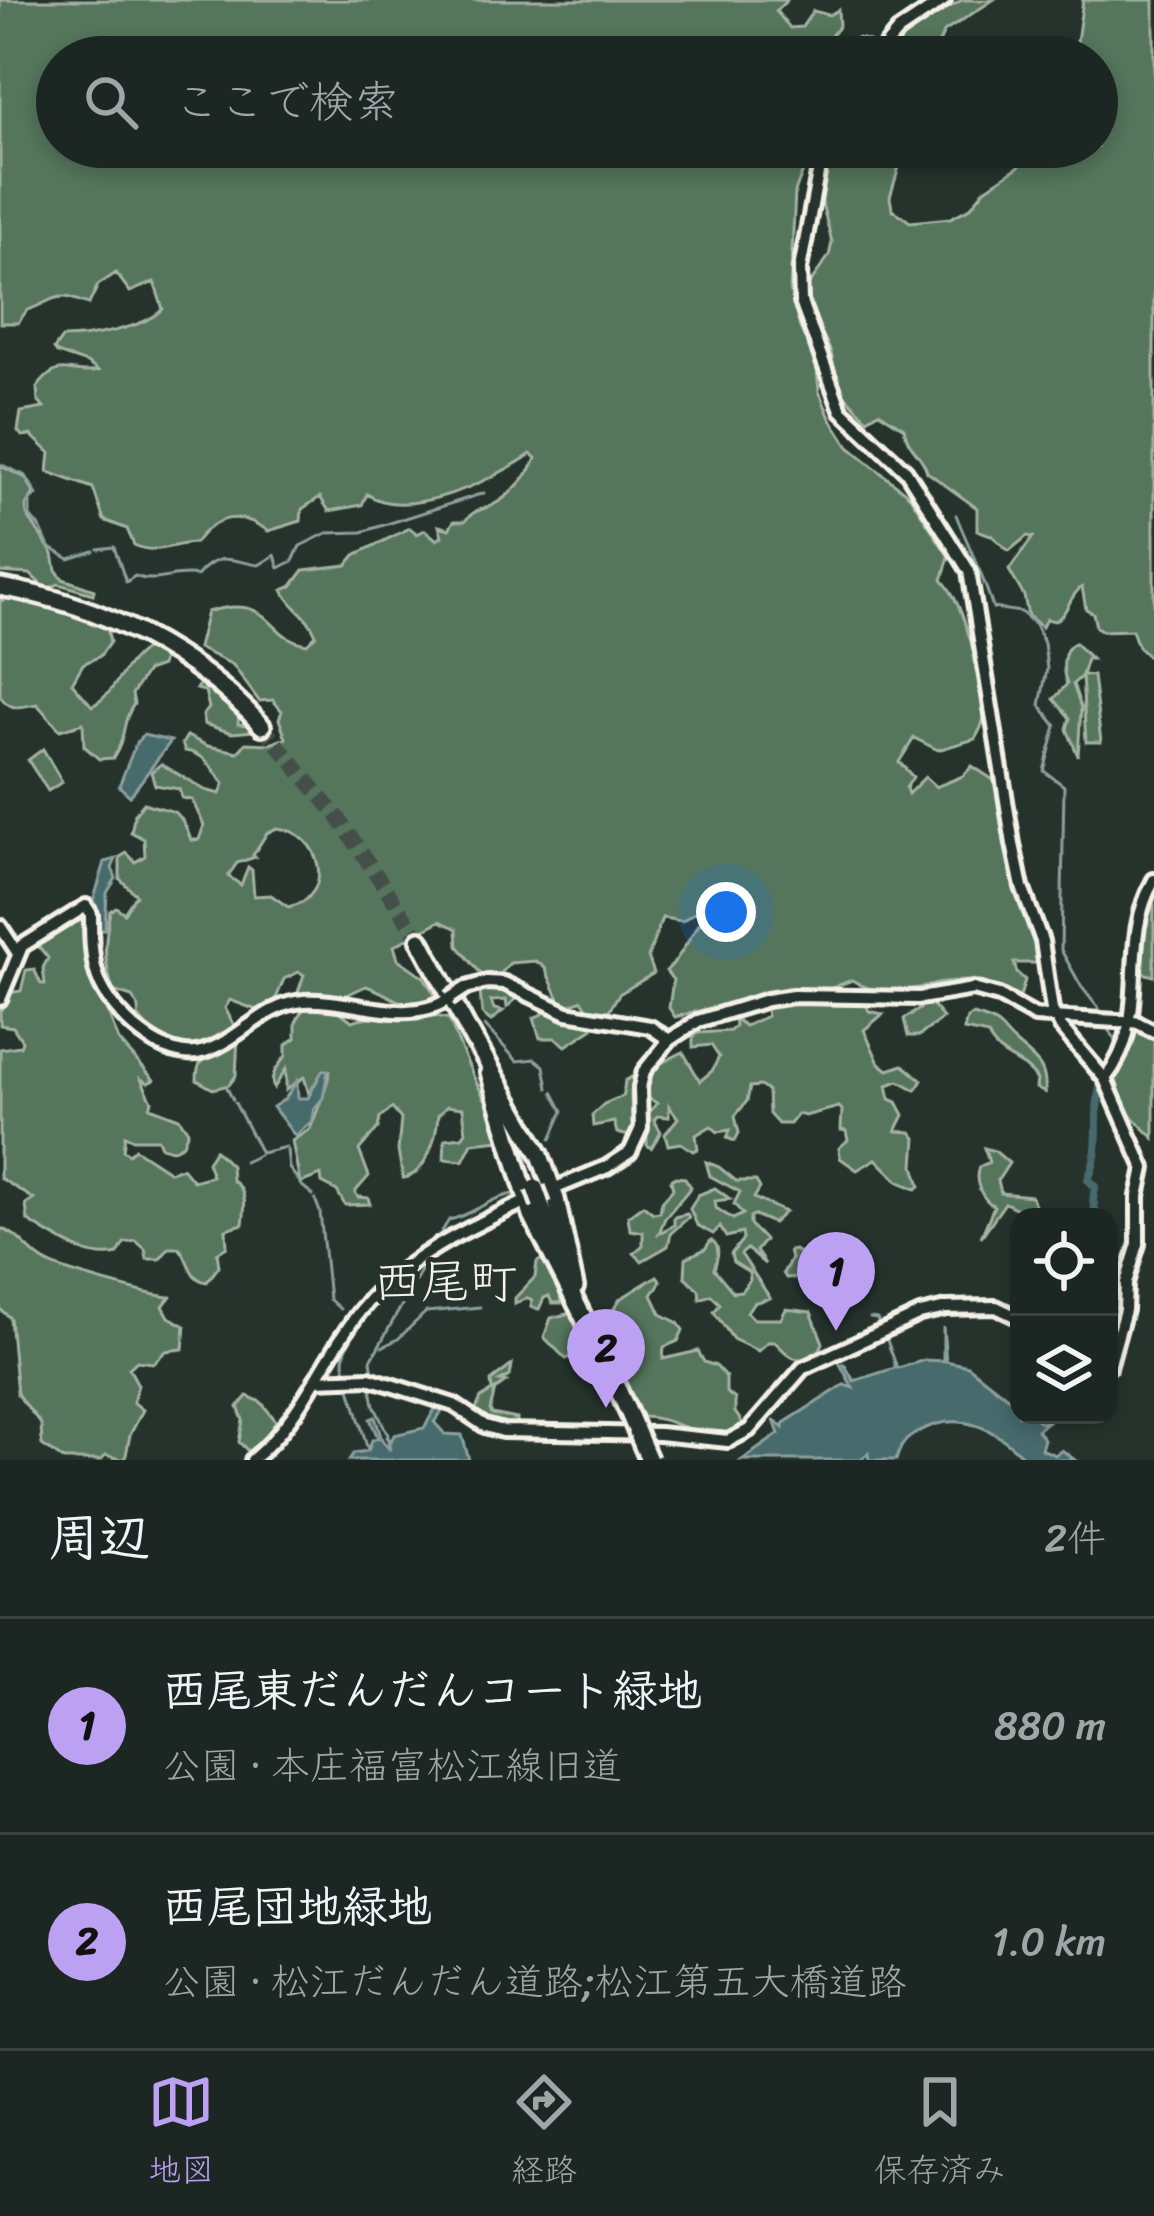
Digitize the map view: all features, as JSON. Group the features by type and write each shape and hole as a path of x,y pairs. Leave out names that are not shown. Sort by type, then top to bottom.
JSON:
{"highway":[{"path":"0,587 59,600 107,618 198,667 262,726"},
{"path":"420,940 525,1124 543,1242 604,1358"},
{"path":"470,1032 649,1460"}],"street":[{"path":"894,36 944,0"},
{"path":"819,168 800,269 801,302 841,410 906,471 969,571 1022,886 1042,940 1049,1000 1055,1018 1105,1079 1144,1165 1138,1196 1138,1244 1118,1329"},
{"path":"1105,1079 1134,1028 1139,914 1154,880"},
{"path":"0,999 17,952 80,908 88,908 98,978 111,1001 163,1046 186,1054 209,1050 292,1003 412,1012 432,1008 487,982 504,983 567,1013 650,1027 669,1040"},
{"path":"0,926 17,952"},
{"path":"252,1460 277,1438 360,1311 386,1283 429,1253 630,1152 641,1129 644,1071 669,1040 698,1021 793,996 920,998 973,989 999,996 1035,1016 1135,1022 1154,1030"},
{"path":"315,1380 369,1378 454,1405 485,1426 503,1431 659,1434 723,1442 749,1430 803,1368 916,1316 946,1308 996,1307 1015,1316"}],"green space":[{"path":"0,0 787,0 776,11 790,28 802,27 813,11 829,15 838,10 839,26 831,36 36,36 36,168 804,168 795,192 790,291 816,361 819,391 849,447 910,496 949,557 942,580 965,623 983,697 984,718 975,739 938,750 914,738 899,762 913,777 906,788 908,794 925,777 936,787 963,776 972,766 995,781 1018,892 1039,943 1037,963 1014,963 1025,980 1019,1000 972,982 880,991 852,980 827,990 787,988 675,1017 669,1008 673,980 666,971 704,918 699,910 682,921 662,918 648,957 654,973 619,994 605,1017 582,1011 586,1006 582,1000 563,1008 545,968 536,961 510,963 497,978 485,979 458,946 457,929 440,921 394,946 398,959 424,977 435,995 431,1003 402,1002 366,986 342,997 301,996 304,975 299,972 284,979 273,1006 262,1012 230,1000 225,1008 236,1029 211,1039 207,1046 186,1047 160,1038 138,1016 132,997 113,991 107,969 110,911 116,907 124,913 136,895 120,879 120,857 127,853 135,862 145,856 144,839 131,832 135,814 144,803 178,814 191,840 199,840 204,825 192,800 182,798 179,789 155,785 151,772 161,764 220,794 224,784 211,767 185,751 182,744 187,736 238,752 246,743 270,744 286,738 279,719 282,711 273,700 259,701 233,665 198,648 207,612 229,607 257,611 282,633 307,644 316,635 283,590 304,570 347,565 355,555 410,528 417,534 425,530 437,540 442,536 439,526 449,529 454,521 465,521 508,494 536,458 531,454 474,485 427,500 384,501 367,494 362,505 329,511 320,497 302,509 301,521 268,531 248,520 229,519 211,526 195,543 142,548 134,545 127,529 104,520 93,488 48,472 50,453 31,435 22,436 18,431 21,412 44,408 37,388 45,378 59,370 98,371 57,353 54,349 62,338 116,331 155,316 163,309 154,282 130,292 116,273 98,285 89,304 59,297 27,310 18,323 0,323","holes":["277,828 304,840 318,865 314,891 304,901 288,907 271,895 254,896 248,867 241,885 228,876 237,863 255,857 267,833"]},
{"path":"962,0 993,0 942,36 901,36"},
{"path":"1083,0 1154,0 1154,657 1150,658 1138,647 1132,630 1096,627 1082,587 1055,621 1046,619 1042,627 1028,616 1024,596 1009,570 1033,537 1027,536 1009,551 977,530 977,508 927,472 904,428 879,412 867,419 837,387 831,352 811,311 808,286 829,256 832,242 822,203 825,168 899,168 890,197 892,209 910,222 950,218 970,208 985,189 1016,168 1118,168 1118,36 1078,36"},
{"path":"0,466 26,478 34,493 26,506 27,515 53,554 56,570 63,579 94,590 93,594 59,584 46,589 30,574 0,572"},
{"path":"21,596 106,623 110,642 100,656 83,664 72,683 92,706 140,653 149,647 164,654 161,666 147,671 132,694 134,704 113,758 99,759 84,746 83,723 60,730 37,704 13,707 0,696 0,601"},
{"path":"1075,643 1091,659 1082,675 1093,676 1101,742 1086,742 1082,676 1073,684 1081,708 1078,756 1067,729 1070,718 1054,699 1067,684 1064,661"},
{"path":"202,680 214,696 224,697 239,711 238,724 254,731 232,733 204,724 203,715 209,708 205,691 196,689"},
{"path":"43,749 62,782 48,791 28,760"},
{"path":"1154,906 1154,976 1139,972 1143,916"},
{"path":"84,920 93,974 119,1041 154,1080 141,1079 152,1101 150,1107 179,1118 188,1131 183,1144 172,1150 161,1147 158,1139 125,1135 123,1150 129,1154 135,1149 170,1172 182,1168 193,1181 212,1176 207,1162 215,1150 231,1166 232,1180 243,1194 243,1224 226,1229 227,1247 217,1253 219,1266 207,1282 193,1273 179,1248 169,1248 160,1259 147,1259 136,1241 124,1243 118,1254 106,1255 72,1246 28,1221 26,1205 34,1199 0,1178 0,1049 20,1046 22,1041 13,1027 0,1025 0,1011 7,993 21,991 26,970 34,969 45,984 43,968 48,958 36,943 61,927"},
{"path":"507,988 516,999 507,1007 506,1000 491,1001 494,1009 503,1011 491,1021 482,1014 480,991"},
{"path":"790,999 864,1000 869,1011 883,1014 864,1030 879,1063 888,1070 903,1065 922,1080 916,1090 899,1081 887,1085 890,1099 904,1115 896,1131 911,1132 916,1138 914,1166 920,1186 916,1189 899,1182 876,1159 857,1170 840,1158 839,1148 848,1140 841,1130 839,1107 798,1114 790,1124 778,1124 769,1114 768,1091 760,1086 750,1087 747,1101 735,1116 739,1133 735,1141 727,1138 730,1130 718,1132 711,1126 696,1135 698,1149 681,1143 668,1145 665,1134 678,1118 669,1106 669,1117 654,1120 661,1132 651,1148 647,1145 647,1115 657,1103 647,1098 650,1069 683,1052 700,1081 719,1057 711,1045 693,1047 693,1037 730,1031 734,1018 745,1026 767,1016 765,1004"},
{"path":"920,1000 930,1002 943,1018 919,1036 908,1036 904,1019 920,1009"},
{"path":"305,1005 335,1008 352,1021 400,1014 449,1019 503,1130 500,1140 472,1143 463,1161 444,1159 445,1139 466,1132 463,1108 447,1106 438,1115 424,1162 403,1178 398,1151 401,1119 392,1108 359,1150 369,1176 355,1192 370,1204 345,1205 337,1191 322,1183 321,1175 300,1183 292,1141 310,1129 330,1071 323,1070 309,1094 304,1077 286,1090 286,1069 274,1088 272,1079 286,1056 286,1045 296,1038 296,1022"},
{"path":"552,1009 556,1016 592,1021 592,1029 566,1046 556,1038 540,1038 534,1018"},
{"path":"973,1015 997,1024 1036,1061 1045,1093 1036,1088 1032,1073 998,1049 988,1035 964,1030 967,1018"},
{"path":"1137,1027 1154,1034 1154,1138 1124,1109 1114,1072"},
{"path":"238,1036 236,1076 229,1085 213,1089 197,1080 200,1064 220,1054"},
{"path":"635,1075 629,1136 617,1133 614,1122 593,1126 592,1115 623,1096 625,1081"},
{"path":"984,1148 1009,1163 998,1180 1001,1193 1031,1196 1036,1207 1015,1208 1005,1203 981,1237 994,1206 982,1195 977,1173 989,1162"},
{"path":"706,1162 736,1181 756,1181 760,1188 754,1198 785,1212 773,1223 750,1217 750,1225 765,1240 756,1251 765,1264 747,1249 741,1254 770,1298 753,1303 747,1312 754,1319 781,1319 786,1309 811,1312 823,1343 817,1356 793,1358 775,1342 758,1351 733,1339 714,1312 720,1304 711,1295 700,1299 699,1290 685,1277 686,1258 705,1249 711,1240 718,1249 714,1269 733,1292 741,1291 750,1280 749,1272 733,1262 731,1254 743,1239 742,1233 726,1237 720,1227 713,1234 697,1225 690,1209 698,1195 715,1188 730,1199 715,1201 716,1208 733,1219 743,1214 734,1204 740,1192 710,1176"},
{"path":"675,1177 685,1178 691,1187 665,1218 659,1233 674,1225 674,1217 689,1217 671,1233 668,1246 642,1261 634,1253 643,1245 643,1232 630,1230 628,1216 643,1205 660,1212"},
{"path":"0,1228 53,1265 170,1297 163,1306 169,1317 185,1326 183,1349 166,1351 153,1363 137,1361 129,1368 138,1385 133,1402 143,1410 130,1435 125,1460 105,1455 101,1460 64,1460 42,1445 41,1424 17,1394 10,1318 0,1309"},
{"path":"789,1251 813,1263 840,1260 845,1269 822,1281 786,1278"},
{"path":"545,1258 561,1303 552,1303 549,1296 539,1309 531,1307 527,1298 515,1304 535,1277 537,1262"},
{"path":"657,1276 661,1281 652,1295 661,1314 683,1330 678,1341 664,1347 663,1359 698,1351 704,1362 726,1377 726,1392 735,1399 735,1412 745,1427 705,1434 643,1417 622,1384 614,1363 619,1336 613,1310 620,1299"},
{"path":"575,1316 577,1336 592,1358 587,1361 573,1356 566,1359 544,1337 551,1318"},
{"path":"512,1365 510,1376 500,1381 506,1382 495,1390 490,1410 517,1419 525,1428 504,1428 473,1416 481,1398 492,1391 491,1381"},
{"path":"247,1396 261,1402 276,1421 269,1436 248,1451 239,1442 243,1420 238,1407"}],"water":[{"path":"143,735 171,741 130,796 119,786"},
{"path":"116,859 112,868 116,878 107,893 105,929 97,932 93,902 105,862"},
{"path":"328,1070 323,1098 312,1121 295,1136 273,1107 297,1081 298,1098 308,1098 322,1071"},
{"path":"943,1327 946,1361 968,1366 1010,1399 1010,1424 1044,1424 1037,1430 1044,1439 1041,1449 1055,1455 1062,1450 1075,1460 1026,1460 990,1431 949,1422 911,1437 896,1460 869,1460 868,1453 861,1460 742,1460 779,1434 774,1420 783,1428 844,1385 853,1388 840,1364 854,1381 895,1365 943,1361"},
{"path":"439,1402 447,1405 434,1422 445,1434 462,1435 469,1460 349,1460 354,1453 368,1451 378,1438 370,1419 375,1417 390,1450 387,1436 391,1441 394,1435 424,1428"}],"waterway":[{"path":"0,464 26,476 37,495 30,500 30,516 49,547 69,559 94,551"},
{"path":"98,549 114,547 126,582 135,576 197,576 220,560 259,565 275,555 279,568 293,561 300,546 327,533 362,532 484,493"},
{"path":"956,515 993,608 1021,612 1035,624 1044,643 1047,669 1040,705 1056,726 1044,771 1064,786 1061,950 1103,1014"},
{"path":"1106,1025 1117,1042"},
{"path":"485,1026 517,1061 535,1059 544,1066 548,1088"},
{"path":"1095,1208 1095,1187 1088,1179 1102,1080"},
{"path":"227,1088 233,1100"},
{"path":"551,1139 563,1111 553,1092"},
{"path":"235,1103 261,1153 286,1147"},
{"path":"287,1150 289,1168 298,1180"},
{"path":"244,1162 259,1155"},
{"path":"300,1184 313,1195"},
{"path":"439,1236 449,1220 519,1193"},
{"path":"315,1199 329,1299 340,1309"},
{"path":"373,1374 371,1360 425,1264"},
{"path":"382,1347 398,1339 426,1312 480,1307"},
{"path":"870,1318 877,1319 880,1327"},
{"path":"345,1370 345,1354 358,1320"},
{"path":"885,1335 896,1365"},
{"path":"370,1383 388,1435"},
{"path":"349,1385 368,1450"}],"tunnel":[{"path":"262,726 337,816 420,940"}],"place":[{"name":"西尾東だんだんコート緑地","path":"836,1331"},
{"name":"西尾団地緑地","path":"606,1408"}],"district":[{"name":"西尾町","path":"445,1281"}]}
